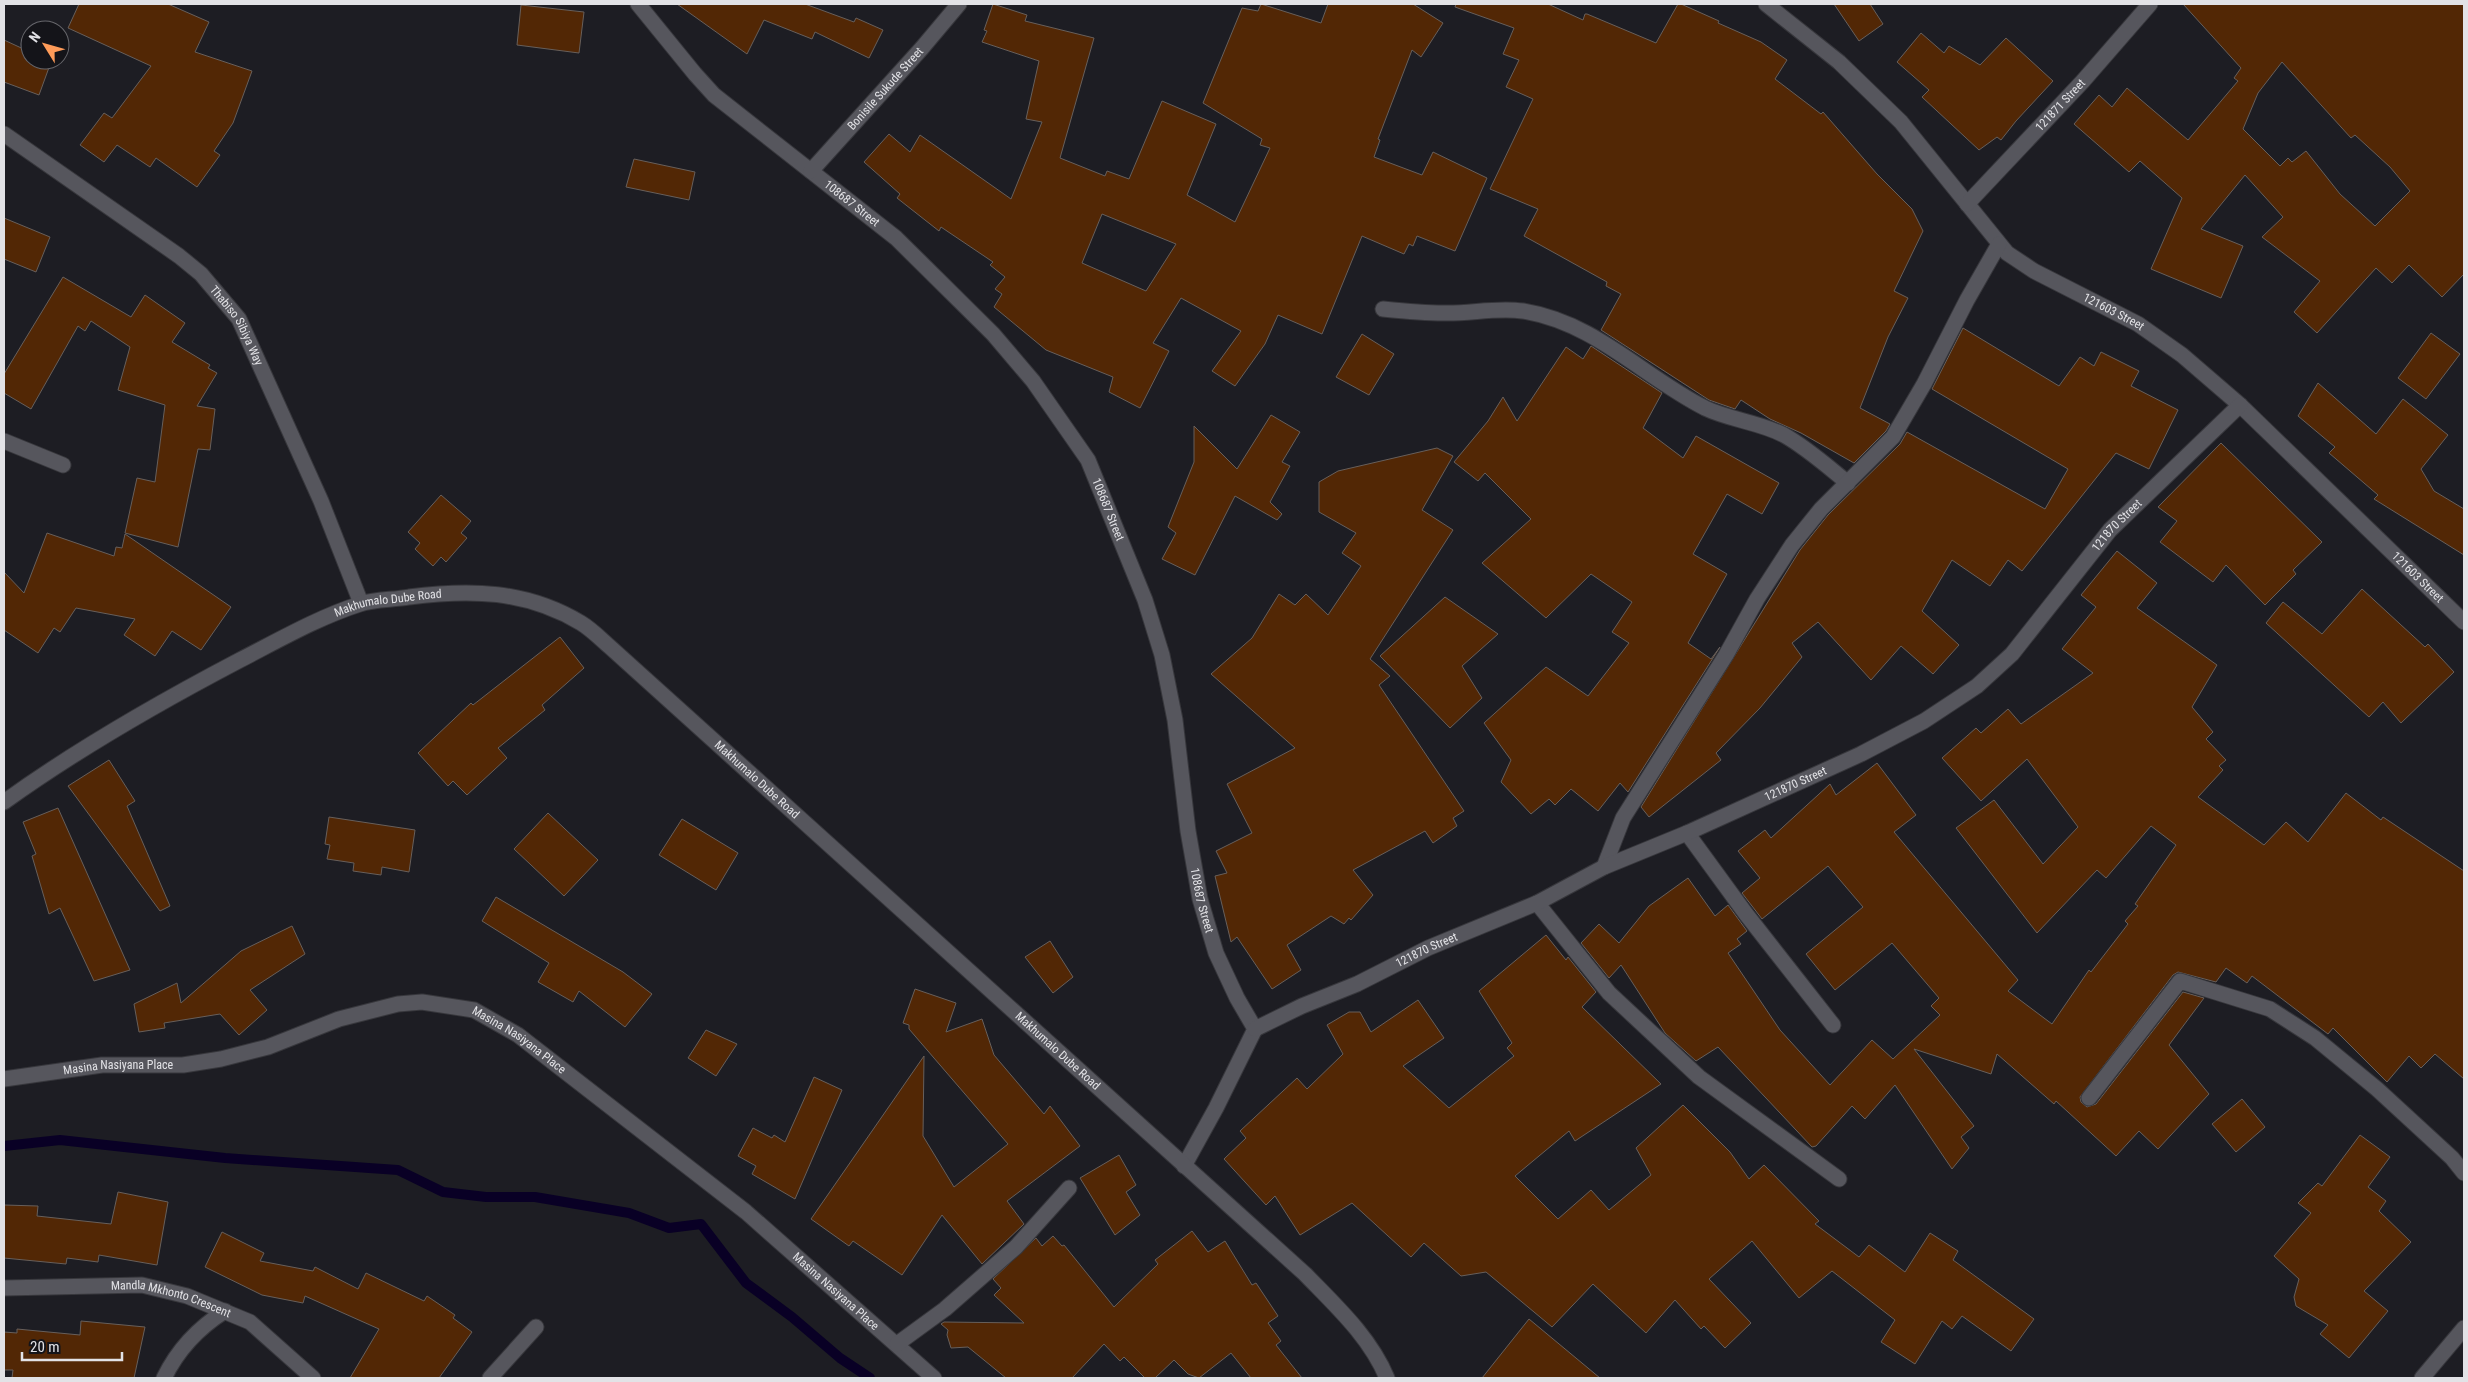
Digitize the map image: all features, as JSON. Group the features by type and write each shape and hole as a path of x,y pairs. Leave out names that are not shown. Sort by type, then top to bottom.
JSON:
{"street":[{"name":"108687 Street","path":"638,4 714,95 896,238 993,334 1033,381 1088,460 1145,600 1162,654 1176,720 1188,831 1200,899 1216,953 1237,998 1255,1029"},
{"name":"Bonisile Sukude Street","path":"811,171 959,4"},
{"name":"121603 Street","path":"1766,4 1838,62 1901,122 2007,253 2034,271 2138,324 2182,355 2240,404 2464,622"},
{"name":"121871 Street","path":"1966,204 2083,81 2150,4"},
{"name":"Thabiso Sibiya Way","path":"4,134 179,256 201,274 239,319 321,501 361,603"},
{"path":"1604,867 1623,818 1726,655 1762,591 1792,545 1821,508 1893,437 1924,384 1967,300 1999,244"},
{"path":"1383,309 1444,314 1492,310 1523,311 1586,331 1616,349 1672,388 1707,408 1784,435 1812,453 1848,483"},
{"name":"121870 Street","path":"1255,1029 1302,1006 1357,984 1428,948 1537,903 1604,867 1686,833 1860,754 1924,721 1977,686 2012,654 2110,530 2240,404"},
{"path":"4,442 63,465"},
{"name":"Makhumalo Dube Road","path":"4,802 51,768 116,727 294,632 361,603 431,594 487,593 522,597 554,609 582,624 1305,1274 1361,1334 1384,1372"},
{"path":"1686,833 1746,914 1833,1025"},
{"path":"1537,903 1609,992 1699,1077 1840,1179"},
{"path":"2089,1098 2180,981 2270,1008 2315,1038 2377,1089 2452,1158 2464,1173"},
{"name":"Masina Nasiyana Place","path":"4,1079 102,1065 183,1065 221,1059 268,1047 347,1017 398,1004 429,1002 474,1010 518,1035 746,1212 934,1378"},
{"path":"1184,1166 1216,1108 1255,1029"},
{"path":"897,1344 945,1309 1016,1247 1069,1188"},
{"name":"Mandla Mkhonto Crescent","path":"4,1288 142,1285 187,1296 250,1322 313,1378"},
{"path":"164,1378 176,1354 207,1322 226,1311"},
{"path":"490,1378 536,1327"},
{"path":"2422,1378 2464,1328"},
{"path":"1384,1372 1401,1378"}],"building":[{"path":"79,4 168,4 209,22 195,52 252,71 233,123 214,151 220,155 197,187 156,158 150,167 117,145 104,162 80,145 104,113 112,118 151,66 70,29 70,24"},
{"path":"677,4 805,4 854,22 856,18 883,30 869,58 815,32 812,39 764,20 747,54"},
{"path":"993,4 1027,15 1025,21 1094,38 1060,158 1105,176 1107,171 1129,179 1162,101 1216,124 1187,195 1235,222 1270,148 1260,145 1262,139 1203,103 1242,8 1258,11 1261,4 1321,23 1328,4 1413,4 1443,23 1421,57 1412,50 1378,139 1380,140 1374,157 1422,175 1433,152 1487,178 1455,251 1417,236 1413,246 1409,244 1404,254 1362,236 1322,334 1278,315 1265,344 1235,386 1212,371 1241,331 1181,298 1153,343 1169,351 1140,408 1109,392 1113,377 1046,350 994,307 1002,294 995,289 1005,277 990,265 993,262 941,227 939,231 897,198 900,194 864,162 889,134 910,152 920,135 1011,199 1042,122 1026,119 1039,61 982,42 987,31 984,30","holes":["1102,214 1176,244 1146,291 1082,263"]},
{"path":"1456,4 1548,4 1583,20 1585,14 1587,14 1656,43 1678,4 1681,4 1761,42 1787,60 1775,79 1821,114 1823,112 1877,174 1912,209 1923,231 1894,291 1908,298 1888,337 1860,408 1890,424 1886,431 1854,463 1801,433 1770,419 1741,400 1735,409 1709,400 1601,330 1621,294 1606,286 1607,282 1524,236 1538,209 1490,189 1533,99 1506,87 1519,60 1503,54 1514,28 1455,7"},
{"path":"1834,4 1870,4 1883,24 1859,41"},
{"path":"2183,4 2464,4 2464,274 2442,297 2409,265 2392,283 2376,268 2317,333 2294,312 2320,281 2262,237 2283,217 2245,175 2201,229 2243,246 2221,298 2151,269 2182,198 2140,161 2129,172 2074,124 2099,95 2112,107 2127,88 2188,140 2238,81 2234,78 2241,68","holes":["2282,62 2351,138 2355,135 2390,167 2410,191 2375,226 2340,194 2306,151 2292,162 2288,158 2280,166 2243,129 2258,93"]},
{"path":"521,5 584,12 579,53 517,45"},
{"path":"1921,33 1944,53 1949,46 1980,65 2006,38 2053,81 2001,140 1997,137 1979,150 1922,97 1929,90 1897,62"},
{"path":"4,40 20,47 20,70 48,70 39,95 4,82"},
{"path":"634,159 695,172 689,200 626,187"},
{"path":"4,218 50,237 36,272 4,259"},
{"path":"63,277 131,317 145,295 185,323 172,342 210,365 208,368 217,373 197,406 215,409 210,450 198,449 178,547 125,533 137,478 155,482 165,405 118,390 130,347 91,321 85,331 78,326 31,409 4,393 4,374"},
{"path":"1963,328 2059,386 2080,357 2094,366 2101,352 2139,371 2131,386 2178,410 2149,469 2116,453 2022,571 2008,560 1990,586 1952,560 1922,611 1959,645 1933,674 1901,646 1871,680 1818,622 1792,643 1802,657 1760,708 1716,753 1721,760 1649,817 1641,807 1800,550 1828,515 1900,444 1907,432 2045,509 2068,469 1932,389"},
{"path":"2431,333 2460,354 2426,399 2398,378"},
{"path":"1362,334 1394,354 1369,395 1336,377"},
{"path":"1591,346 1662,393 1643,428 1683,458 1696,436 1779,483 1762,514 1727,494 1693,554 1727,574 1688,643 1711,659 1720,647 1628,792 1620,783 1598,811 1571,789 1555,805 1549,799 1531,814 1501,782 1511,760 1484,723 1546,667 1588,696 1629,643 1612,632 1632,602 1591,574 1546,618 1482,563 1531,519 1485,473 1478,481 1454,462 1488,421 1503,397 1517,421 1566,347 1583,359"},
{"path":"2318,383 2376,434 2403,399 2448,435 2421,469 2434,491 2464,509 2464,555 2374,499 2378,495 2329,453 2335,447 2298,416"},
{"path":"1271,415 1300,432 1282,462 1290,466 1270,502 1282,514 1277,520 1235,496 1195,575 1162,559 1176,533 1168,527 1194,462 1194,426 1237,469"},
{"path":"2221,443 2322,542 2293,570 2296,574 2265,605 2226,565 2213,582 2160,542 2177,521 2158,507"},
{"path":"1437,448 1453,456 1422,510 1453,530 1370,659 1390,676 1379,685 1464,811 1453,818 1457,826 1433,843 1425,831 1353,870 1373,895 1351,920 1349,918 1344,924 1331,916 1287,945 1301,970 1272,989 1237,937 1231,942 1215,876 1227,873 1216,851 1252,833 1227,784 1295,748 1211,674 1252,638 1279,594 1295,605 1306,594 1328,615 1361,566 1342,553 1356,533 1319,512 1319,482 1338,471"},
{"path":"441,495 471,521 461,533 467,538 446,562 441,557 433,566 415,549 420,543 408,532"},
{"path":"47,533 114,556 116,547 122,548 125,534 231,607 201,650 172,631 155,656 124,635 135,619 76,608 60,632 54,628 38,653 4,630 4,572 24,593"},
{"path":"2117,551 2157,583 2137,608 2217,665 2192,707 2213,732 2206,739 2226,760 2219,766 2223,770 2198,797 2264,845 2286,822 2308,842 2346,793 2381,820 2383,817 2464,871 2464,1079 2435,1054 2421,1068 2409,1056 2387,1082 2333,1028 2328,1034 2252,976 2247,983 2226,968 2216,982 2178,972 2173,975 2080,1097 2081,1102 2087,1107 2096,1104 2183,992 2204,998 2169,1045 2209,1094 2158,1149 2139,1131 2116,1156 2056,1101 2054,1104 1997,1054 1991,1074 1914,1049 1974,1126 1961,1137 1969,1148 1952,1169 1895,1085 1865,1119 1852,1106 1816,1146 1812,1147 1718,1047 1696,1061 1665,1033 1621,965 1609,978 1581,943 1599,924 1619,943 1649,906 1688,878 1715,916 1728,905 1747,931 1737,939 1741,944 1728,953 1780,1030 1830,1085 1872,1040 1893,1059 1940,1015 1931,1006 1939,998 1892,943 1835,990 1806,954 1863,907 1828,866 1762,919 1742,893 1760,878 1738,851 1765,830 1771,838 1830,784 1836,795 1877,763 1916,815 1894,832 2018,980 2008,991 2052,1024 2089,970 2091,972 2128,924 2125,921 2138,906 2135,904 2176,845 2151,826 2106,878 2097,870 2037,933 1956,828 1994,800 2043,864 2078,827 2027,759 1981,801 1942,758 1976,728 1981,733 2008,709 2021,724 2093,673 2062,649 2096,607 2081,595"},
{"path":"2362,589 2425,647 2428,644 2454,672 2401,723 2383,702 2369,717 2266,623 2283,602 2322,634"},
{"path":"1445,597 1498,634 1462,666 1482,698 1450,728 1380,656"},
{"path":"560,637 584,668 542,705 545,710 498,748 507,758 467,795 453,781 448,786 418,753 471,703 473,705"},
{"path":"109,760 135,801 127,806 170,906 160,911 68,786"},
{"path":"58,808 130,970 94,981 60,908 49,914 32,856 36,854 23,822"},
{"path":"548,813 598,860 564,896 514,849"},
{"path":"329,817 415,830 409,872 382,867 381,875 353,871 354,863 327,859 330,845 325,844"},
{"path":"682,819 738,853 716,890 659,855"},
{"path":"496,897 623,972 652,994 625,1027 579,991 573,1002 538,982 549,963 482,921"},
{"path":"292,926 305,954 250,990 267,1010 239,1035 220,1014 164,1023 165,1028 139,1032 134,1004 177,983 181,1003 241,951"},
{"path":"1546,935 1566,960 1568,957 1596,992 1582,1007 1661,1084 1575,1141 1569,1131 1515,1176 1558,1219 1591,1190 1609,1210 1651,1175 1636,1148 1683,1105 1730,1152 1749,1179 1764,1165 1819,1221 1815,1224 1859,1257 1869,1245 1905,1272 1930,1233 1958,1251 1953,1260 2034,1319 2011,1351 1962,1316 1952,1329 1942,1321 1915,1364 1881,1342 1895,1320 1832,1271 1799,1298 1752,1241 1709,1279 1751,1323 1725,1348 1704,1326 1701,1329 1675,1300 1646,1333 1593,1284 1552,1327 1486,1272 1461,1276 1424,1243 1411,1257 1352,1203 1300,1235 1275,1196 1266,1205 1224,1159 1246,1138 1240,1131 1297,1078 1307,1089 1343,1054 1327,1025 1349,1012 1360,1012 1371,1032 1418,1000 1444,1038 1403,1066 1449,1108 1514,1056 1507,1048 1512,1043 1479,991"},
{"path":"1050,941 1073,977 1053,993 1025,957"},
{"path":"915,989 956,1003 946,1032 982,1019 994,1055 1044,1114 1050,1106 1080,1146 1007,1201 1024,1224 982,1264 942,1215 902,1275 853,1241 849,1246 811,1219 924,1056 923,1136 954,1187 1008,1144 909,1029 909,1025 903,1023"},
{"path":"706,1030 737,1044 716,1076 688,1058"},
{"path":"814,1077 842,1090 795,1199 752,1174 756,1166 738,1156 753,1128 772,1138 774,1135 785,1142"},
{"path":"2242,1099 2265,1127 2236,1152 2212,1124"},
{"path":"2360,1135 2390,1157 2368,1187 2386,1201 2379,1211 2411,1242 2364,1291 2388,1311 2349,1358 2320,1334 2328,1325 2296,1306 2294,1297 2299,1279 2274,1256 2311,1213 2298,1203 2318,1183 2322,1186"},
{"path":"1119,1155 1136,1185 1126,1192 1140,1215 1115,1235 1080,1178"},
{"path":"118,1192 168,1202 157,1265 99,1255 98,1262 67,1258 66,1264 4,1258 4,1205 38,1206 37,1216 111,1224"},
{"path":"1192,1231 1208,1252 1225,1241 1252,1285 1256,1283 1278,1316 1268,1323 1281,1341 1276,1345 1302,1378 1251,1378 1231,1353 1199,1378 1188,1374 1174,1360 1155,1378 1145,1378 1124,1357 1120,1361 1104,1344 1072,1378 1006,1378 968,1347 951,1348 947,1335 948,1330 941,1324 944,1322 1024,1323 994,1295 1001,1288 993,1279 1036,1238 1042,1246 1053,1236 1062,1246 1064,1245 1114,1307 1158,1264 1155,1260"},
{"path":"222,1232 264,1253 260,1261 313,1271 315,1267 358,1289 366,1273 424,1301 427,1296 455,1315 453,1318 472,1332 439,1378 350,1378 379,1329 305,1296 303,1303 262,1295 205,1267"},
{"path":"1529,1319 1600,1378 1482,1378"},
{"path":"81,1321 145,1327 134,1378 12,1378 13,1370 4,1370 4,1332 17,1333 17,1329 80,1335"}],"waterway":[{"path":"4,1146 60,1140 225,1158 398,1170 443,1192 486,1197 535,1197 629,1213 669,1228 701,1224 746,1283 792,1317 840,1358 870,1378"}]}
